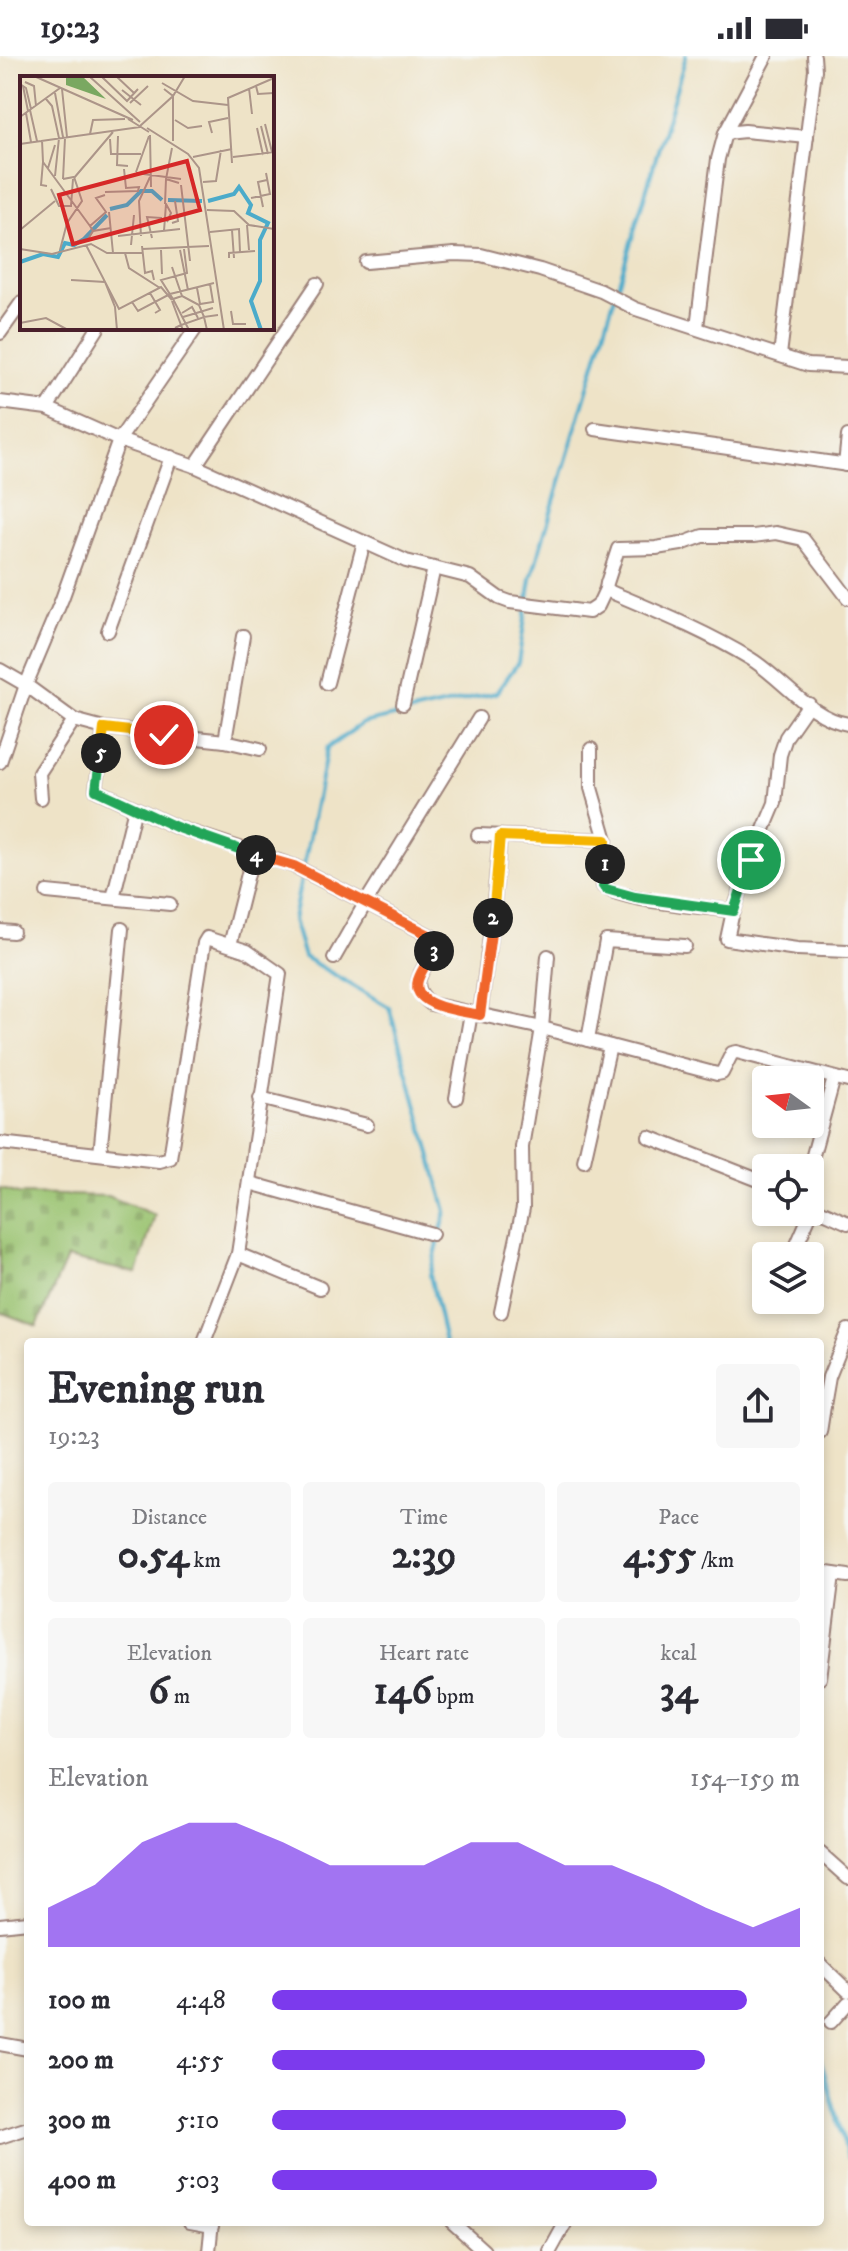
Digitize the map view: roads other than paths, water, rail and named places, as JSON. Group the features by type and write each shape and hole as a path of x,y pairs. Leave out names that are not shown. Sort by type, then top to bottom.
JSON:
{"street":[{"path":"697,327 718,159 725,133 766,56"},
{"path":"780,355 815,70 814,56"},
{"path":"725,133 745,131 807,137"},
{"path":"366,262 454,254 481,255 564,278 601,291 636,309 808,365 848,367"},
{"path":"195,466 317,284"},
{"path":"0,333 20,305"},
{"path":"47,408 97,330"},
{"path":"1,757 119,440 195,330"},
{"path":"0,402 47,408 119,440 195,466 406,561 470,577 499,598 510,602 589,612 598,606 606,589 618,549 656,548 703,536 776,533 803,539 848,598"},
{"path":"595,429 847,465 848,436"},
{"path":"108,631 171,457"},
{"path":"327,683 364,542"},
{"path":"403,704 434,568"},
{"path":"606,589 752,660 828,719 848,724"},
{"path":"225,741 243,636"},
{"path":"0,670 74,720 104,728 225,741 260,749"},
{"path":"809,704 786,737 780,755 775,803 751,860 727,939 797,949 848,951"},
{"path":"334,958 479,718"},
{"path":"41,798 39,773 74,720"},
{"path":"104,728 96,790 176,827 294,866 433,937 437,941 418,979 417,989 421,997 431,1004 542,1028 717,1074 722,1073 732,1053 737,1052 848,1081"},
{"path":"591,749 591,788 606,840 603,886 635,897 734,911"},
{"path":"113,898 135,808"},
{"path":"478,835 606,840"},
{"path":"456,1098 493,914 500,836"},
{"path":"230,945 253,854"},
{"path":"47,892 170,904"},
{"path":"100,1154 122,929"},
{"path":"0,1143 159,1161 170,1158 204,943 207,938 213,938 247,951 280,974 238,1254 206,1338"},
{"path":"588,1040 606,941 685,946"},
{"path":"501,1312 523,1208 522,1147 542,1028 548,956"},
{"path":"584,1161 610,1046"},
{"path":"813,1154 834,1078"},
{"path":"260,1098 367,1125"},
{"path":"649,1137 752,1177"},
{"path":"250,1183 432,1234"},
{"path":"824,1212 848,1223"},
{"path":"238,1254 320,1288"},
{"path":"824,1397 848,1330"},
{"path":"824,1618 827,1573 848,1576"},
{"path":"824,1857 848,1878"},
{"path":"0,1925 24,1922"},
{"path":"824,1968 848,1991"},
{"path":"831,2022 848,2003"},
{"path":"0,2044 24,2048"},
{"path":"0,2137 24,2129"},
{"path":"209,2251 212,2226"},
{"path":"456,2226 484,2251"},
{"path":"550,2251 564,2226"}],"waterway":[{"path":"444,1338 430,1275 446,1211 389,1007 304,957 293,920 327,748 363,723 496,693 518,663 531,579 686,56"},
{"path":"824,2072 848,2157"}]}
